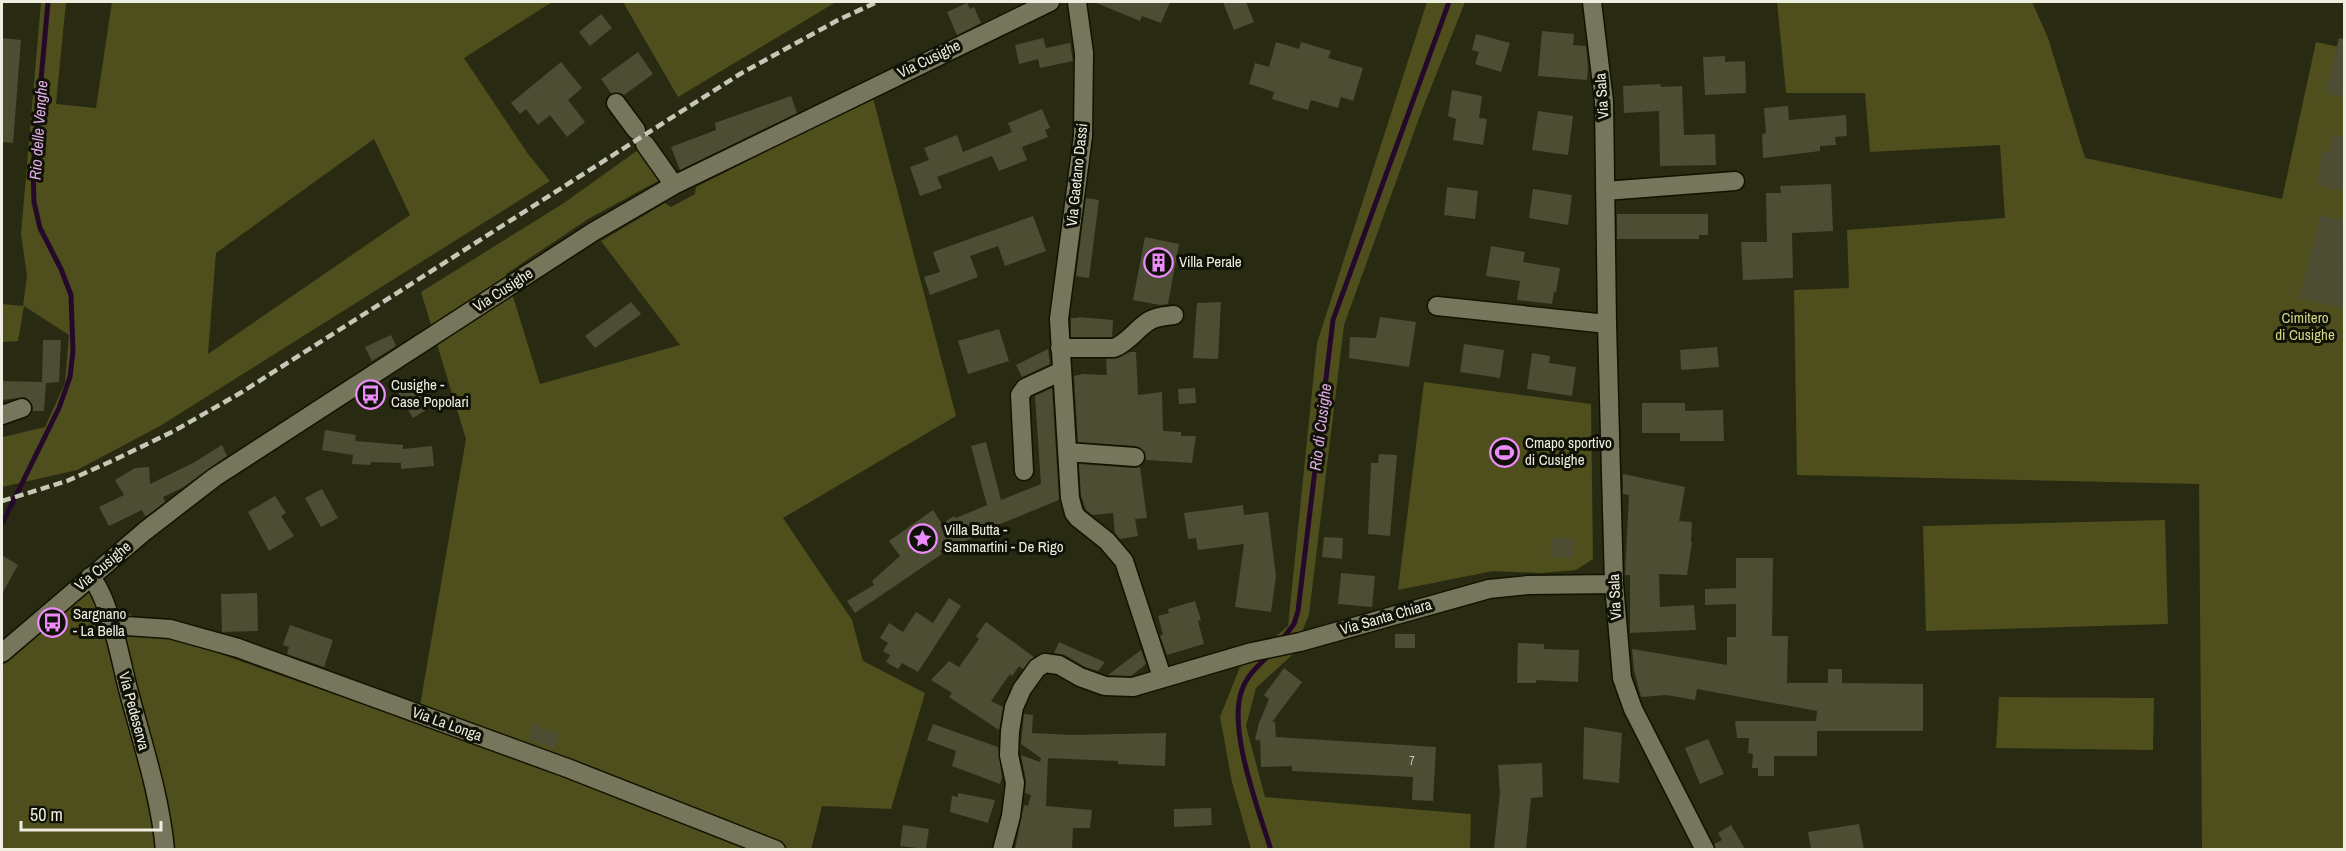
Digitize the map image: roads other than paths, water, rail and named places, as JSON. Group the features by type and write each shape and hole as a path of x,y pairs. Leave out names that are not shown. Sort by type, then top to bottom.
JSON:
{"street":[{"name":"Via Cusighe","path":"2,653 90,577 215,477 593,232 674,185 1050,2"},
{"name":"Via Gaetano Dassi","path":"1077,2 1084,53 1083,136 1060,309 1060,348 1070,498 1074,513 1107,541 1124,561 1162,677"},
{"name":"Via Sala","path":"1592,2 1604,101 1607,324 1614,584 1619,660 1626,694 1705,849"},
{"path":"616,103 674,185"},
{"path":"1605,191 1735,181"},
{"path":"1437,306 1607,324"},
{"path":"1060,348 1114,348 1122,345 1149,321 1157,317 1174,315"},
{"path":"1024,471 1020,395 1024,388 1062,371"},
{"path":"2,415 22,408"},
{"path":"1067,452 1135,457"},
{"name":"Via Pedeserva","path":"90,577 96,582 111,624 154,789 165,849"},
{"name":"Via Santa Chiara","path":"1162,677 1252,652 1300,642 1489,589 1528,585 1614,584"},
{"name":"Via La Longa","path":"111,624 170,629 238,648 570,769 776,849"},
{"path":"1002,849 1011,816 1015,783 1009,755 1012,719 1018,695 1037,668 1045,663 1054,663 1087,680 1115,687 1132,687 1162,677"}],"waterway":[{"name":"Rio delle Venghe","path":"2,524 59,408 70,377 73,351 71,295 61,269 40,228 34,202 33,169 48,2"},
{"name":"Rio di Cusighe","path":"1280,642 1294,624 1298,611 1333,320 1449,2"},
{"name":"Rio di Cusighe","path":"1270,654 1247,680 1238,706 1241,747 1246,770 1271,850"}],"railway":[{"path":"2,501 67,481 174,431 242,392 740,74 838,20 877,2"}],"place":[{"name":"Villa Perale","path":"1158,262"},
{"name":"Cusighe - Case Popolari","path":"370,394"},
{"name":"Cmapo sportivo di Cusighe","path":"1504,452"},
{"name":"Villa Butta - Sammartini - De Rigo","path":"923,539"},
{"name":"Sargnano - La Bella","path":"52,623"}],"park label":[{"name":"Cimitero di Cusighe","path":"2305,326"}]}
